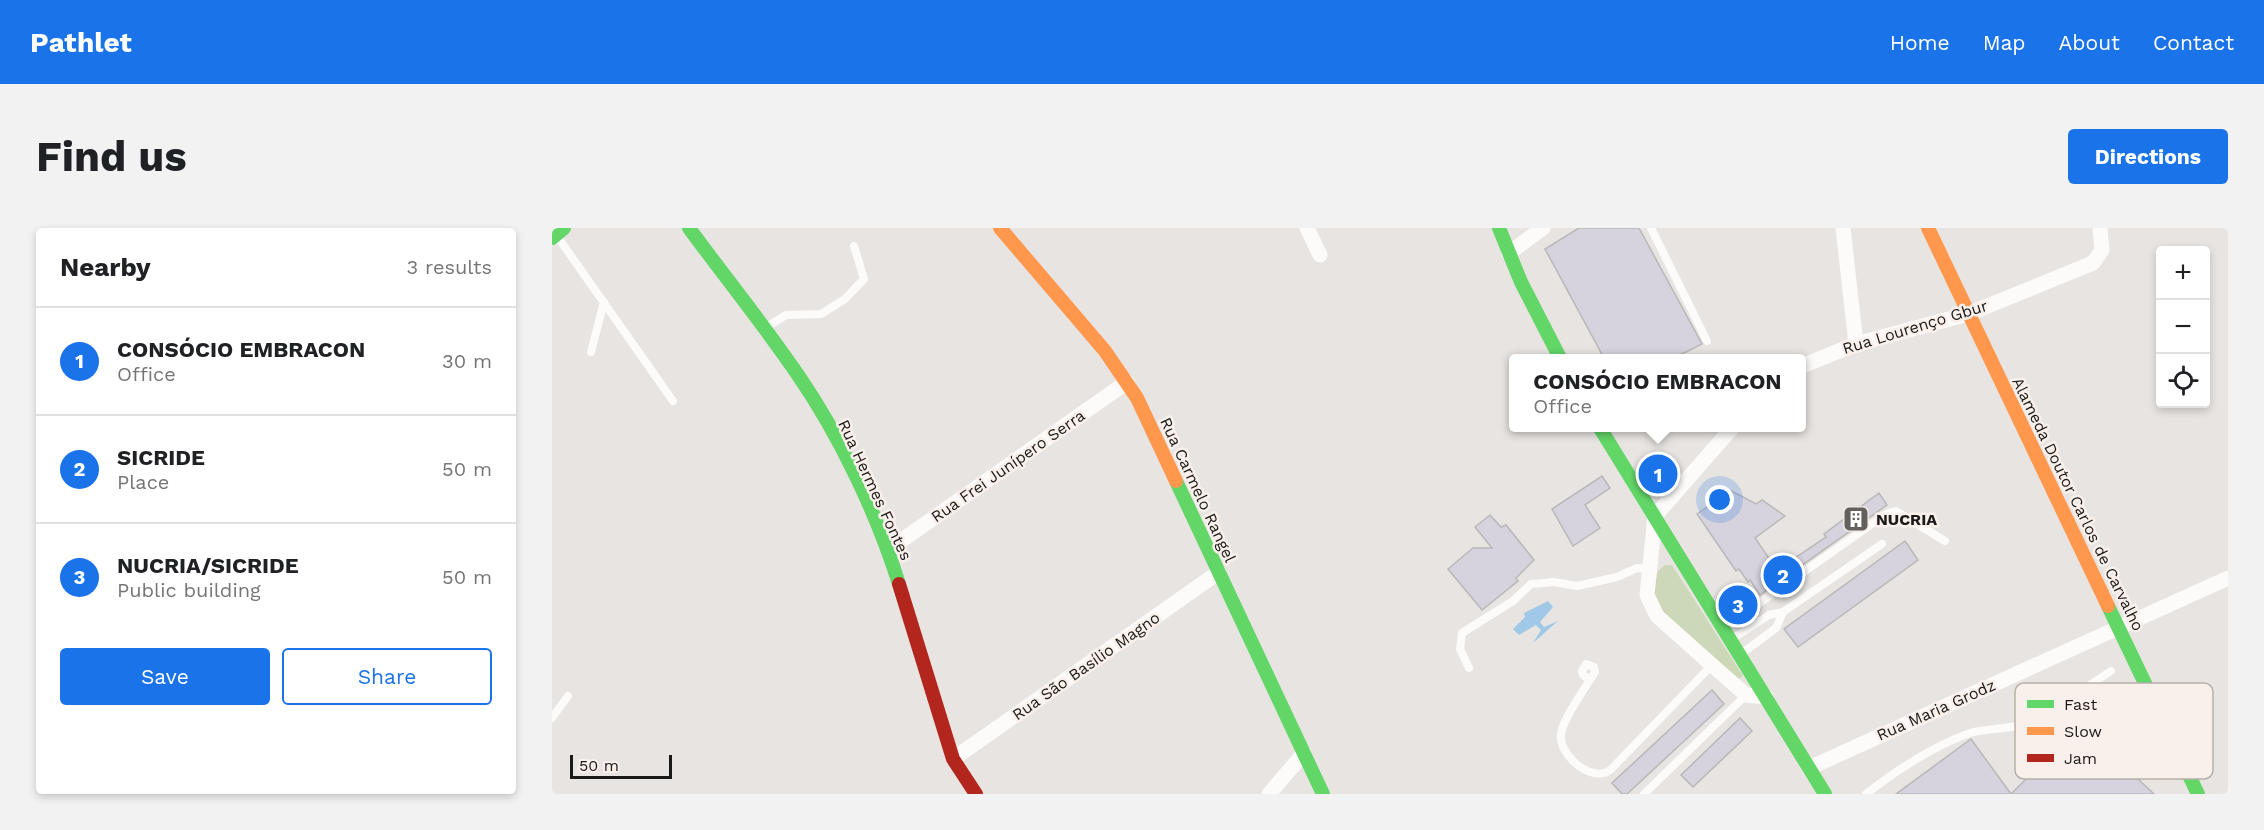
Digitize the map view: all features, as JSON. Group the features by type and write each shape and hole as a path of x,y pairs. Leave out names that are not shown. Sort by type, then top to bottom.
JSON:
{"street":[{"name":"Rua Hermes Fontes","path":"689,228 799,376 840,446 888,550 953,759 976,794"},
{"name":"Rua Carmelo Rangel","path":"1000,228 1105,351 1127,382 1323,794"},
{"path":"1307,228 1320,255"},
{"path":"1499,228 1558,354"},
{"path":"1509,253 1543,228"},
{"path":"1843,228 1856,344"},
{"name":"Alameda Doutor Carlos de Carvalho","path":"1928,228 2145,683"},
{"name":"Rua Lourenço Gbur","path":"1806,364 1856,344 1968,314 2093,263 2102,250 2100,228"},
{"name":"Rua Frei Junípero Serra","path":"888,550 1127,382"},
{"path":"1602,432 1825,794"},
{"path":"1728,432 1655,516 1647,595 1652,611 1712,665 1746,694 1766,697"},
{"name":"Rua São Basílio Magno","path":"953,759 1219,572"},
{"name":"Rua Maria Grodz","path":"1809,768 2228,578"},
{"path":"1269,794 1304,753"},
{"name":"Alameda Doutor Carlos de Carvalho","path":"2191,779 2198,794"}],"lane":[{"path":"1651,228 1707,341"},
{"path":"557,234 673,401"},
{"path":"764,328 786,315 821,314 858,288 864,279 854,246"},
{"path":"591,352 604,302"},
{"path":"1727,634 1886,514 1896,512 1945,541"},
{"path":"1727,634 1769,615 1783,612 1882,544"},
{"path":"1469,668 1460,649 1462,633 1513,601 1531,584 1554,582 1577,586 1617,577 1637,568 1649,569"},
{"path":"1740,655 1776,628 1783,612"},
{"path":"1590,680 1561,731 1561,744 1566,753 1579,765 1600,774 1608,772 1712,665"},
{"path":"2092,683 2111,671"},
{"path":"1644,794 1746,694"},
{"path":"552,717 568,696"},
{"path":"1866,794 1896,771 1942,746 1972,733 2004,730 2015,726"}],"green space":[{"path":"1665,565 1672,565 1743,676 1737,680 1662,616 1653,593 1658,571"}],"water":[{"path":"1548,601 1553,607 1540,622 1544,627 1558,621 1533,643 1541,630 1536,625 1519,635 1513,629 1525,617 1524,613"}],"building":[{"path":"1579,228 1639,228 1702,344 1682,354 1602,354 1545,249"},
{"path":"1602,476 1610,488 1585,505 1600,528 1573,546 1552,509"},
{"path":"1722,486 1756,504 1762,500 1785,516 1755,538 1777,570 1826,537 1824,534 1879,493 1887,505 1760,595 1739,569 1736,571 1697,514 1710,505 1708,502"},
{"path":"1490,515 1501,527 1506,525 1534,560 1516,578 1518,581 1482,610 1448,569 1473,548 1492,548 1475,527"},
{"path":"1905,541 1918,560 1798,647 1784,629"},
{"path":"1712,690 1724,704 1627,794 1622,794 1612,783"},
{"path":"1740,718 1752,731 1693,787 1681,775"},
{"path":"1971,739 2011,794 1896,794"},
{"path":"2026,779 2138,779 2154,794 2011,794"}],"traffic: fast":[{"path":"552,238 564,228"},
{"path":"689,228 785,356 843,449 880,530 899,584"},
{"path":"1499,228 1521,282 1558,354"},
{"path":"1602,432 1825,794"},
{"path":"1176,481 1323,794"},
{"path":"2108,606 2145,683"},
{"path":"2191,779 2198,794"}],"traffic: slow":[{"path":"1000,228 1105,351 1137,398 1176,481"},
{"path":"1928,228 2108,606"}],"traffic: jam":[{"path":"899,584 953,759 976,794"}],"place":[{"name":"CONSÓCIO EMBRACON","path":"1658,474"},
{"name":"NUCRIA","path":"1856,519"},
{"name":"SICRIDE","path":"1783,575"},
{"name":"NUCRIA/SICRIDE","path":"1738,605"}]}
